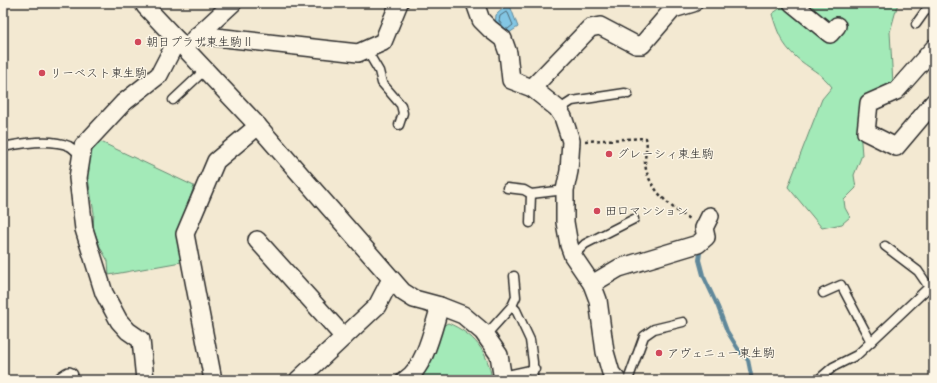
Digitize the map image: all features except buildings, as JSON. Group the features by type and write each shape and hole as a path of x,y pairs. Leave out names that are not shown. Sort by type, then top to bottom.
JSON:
{"street":[{"path":"145,3 145,6 258,126 403,292 414,299 440,306 463,315 485,336 499,355 503,378"},
{"path":"145,380 141,340 128,331 119,321 104,294 84,229 78,178 83,146 123,103 159,75 181,44 198,35 233,3"},
{"path":"198,35 358,53 383,42 399,3"},
{"path":"475,3 481,20 503,39 508,53 511,80 532,88 558,110 563,117 571,141 569,171 565,190 565,222 569,245 573,256 592,284 598,300 605,352 611,373 617,380"},
{"path":"532,88 590,28 600,26 636,45 642,45 673,9 694,3"},
{"path":"792,3 830,34 837,26"},
{"path":"934,48 896,91 870,103 866,132 896,147 934,102"},
{"path":"213,380 185,234 216,161 258,126"},
{"path":"592,284 619,268 698,244 706,237 707,222"},
{"path":"257,240 344,337"},
{"path":"298,380 377,306 391,278"},
{"path":"405,380 411,376 421,362 440,306"}],"lane":[{"path":"916,24 931,3"},
{"path":"366,49 378,71 382,83 401,105 403,113 399,125"},
{"path":"173,100 205,70"},
{"path":"558,110 572,101 624,93 628,94"},
{"path":"3,147 35,142 52,143 69,146 81,155"},
{"path":"507,188 524,190 531,194 565,190"},
{"path":"530,223 531,194"},
{"path":"573,256 585,244 634,219"},
{"path":"818,380 833,367 857,355 932,289 918,271 885,246"},
{"path":"485,336 512,306 516,297 514,276"},
{"path":"823,293 841,285 872,342"},
{"path":"512,306 516,310 530,340 534,369 533,380"},
{"path":"628,380 644,336 654,329 683,322"},
{"path":"503,378 534,369"}],"path":[{"path":"571,141 646,138 647,145 645,163 650,180 665,201 677,212 707,222"}],"green space":[{"path":"784,3 898,3 890,32 893,84 865,97 859,116 862,155 854,175 856,188 844,200 845,208 850,217 842,224 822,228 788,187 822,99 832,87 824,78 796,57 784,43 778,32 772,14 783,6"},
{"path":"101,142 194,186 178,234 181,262 109,275 108,261 101,249 93,228 94,213 87,173 89,154"},
{"path":"448,323 465,332 478,345 487,360 492,380 415,380 437,329"}],"water":[{"path":"509,3 518,27 506,35 495,24 496,15"}],"waterway":[{"path":"700,253 699,260 703,275 727,331 740,352 748,360 752,380"}],"place":[{"name":"朝日プラザ東生駒Ⅱ","path":"138,42"},
{"name":"リーベスト東生駒","path":"42,73"},
{"name":"グレーシィ東生駒","path":"609,154"},
{"name":"田口マンション","path":"597,211"},
{"name":"アヴェニュー東生駒","path":"659,353"}]}
